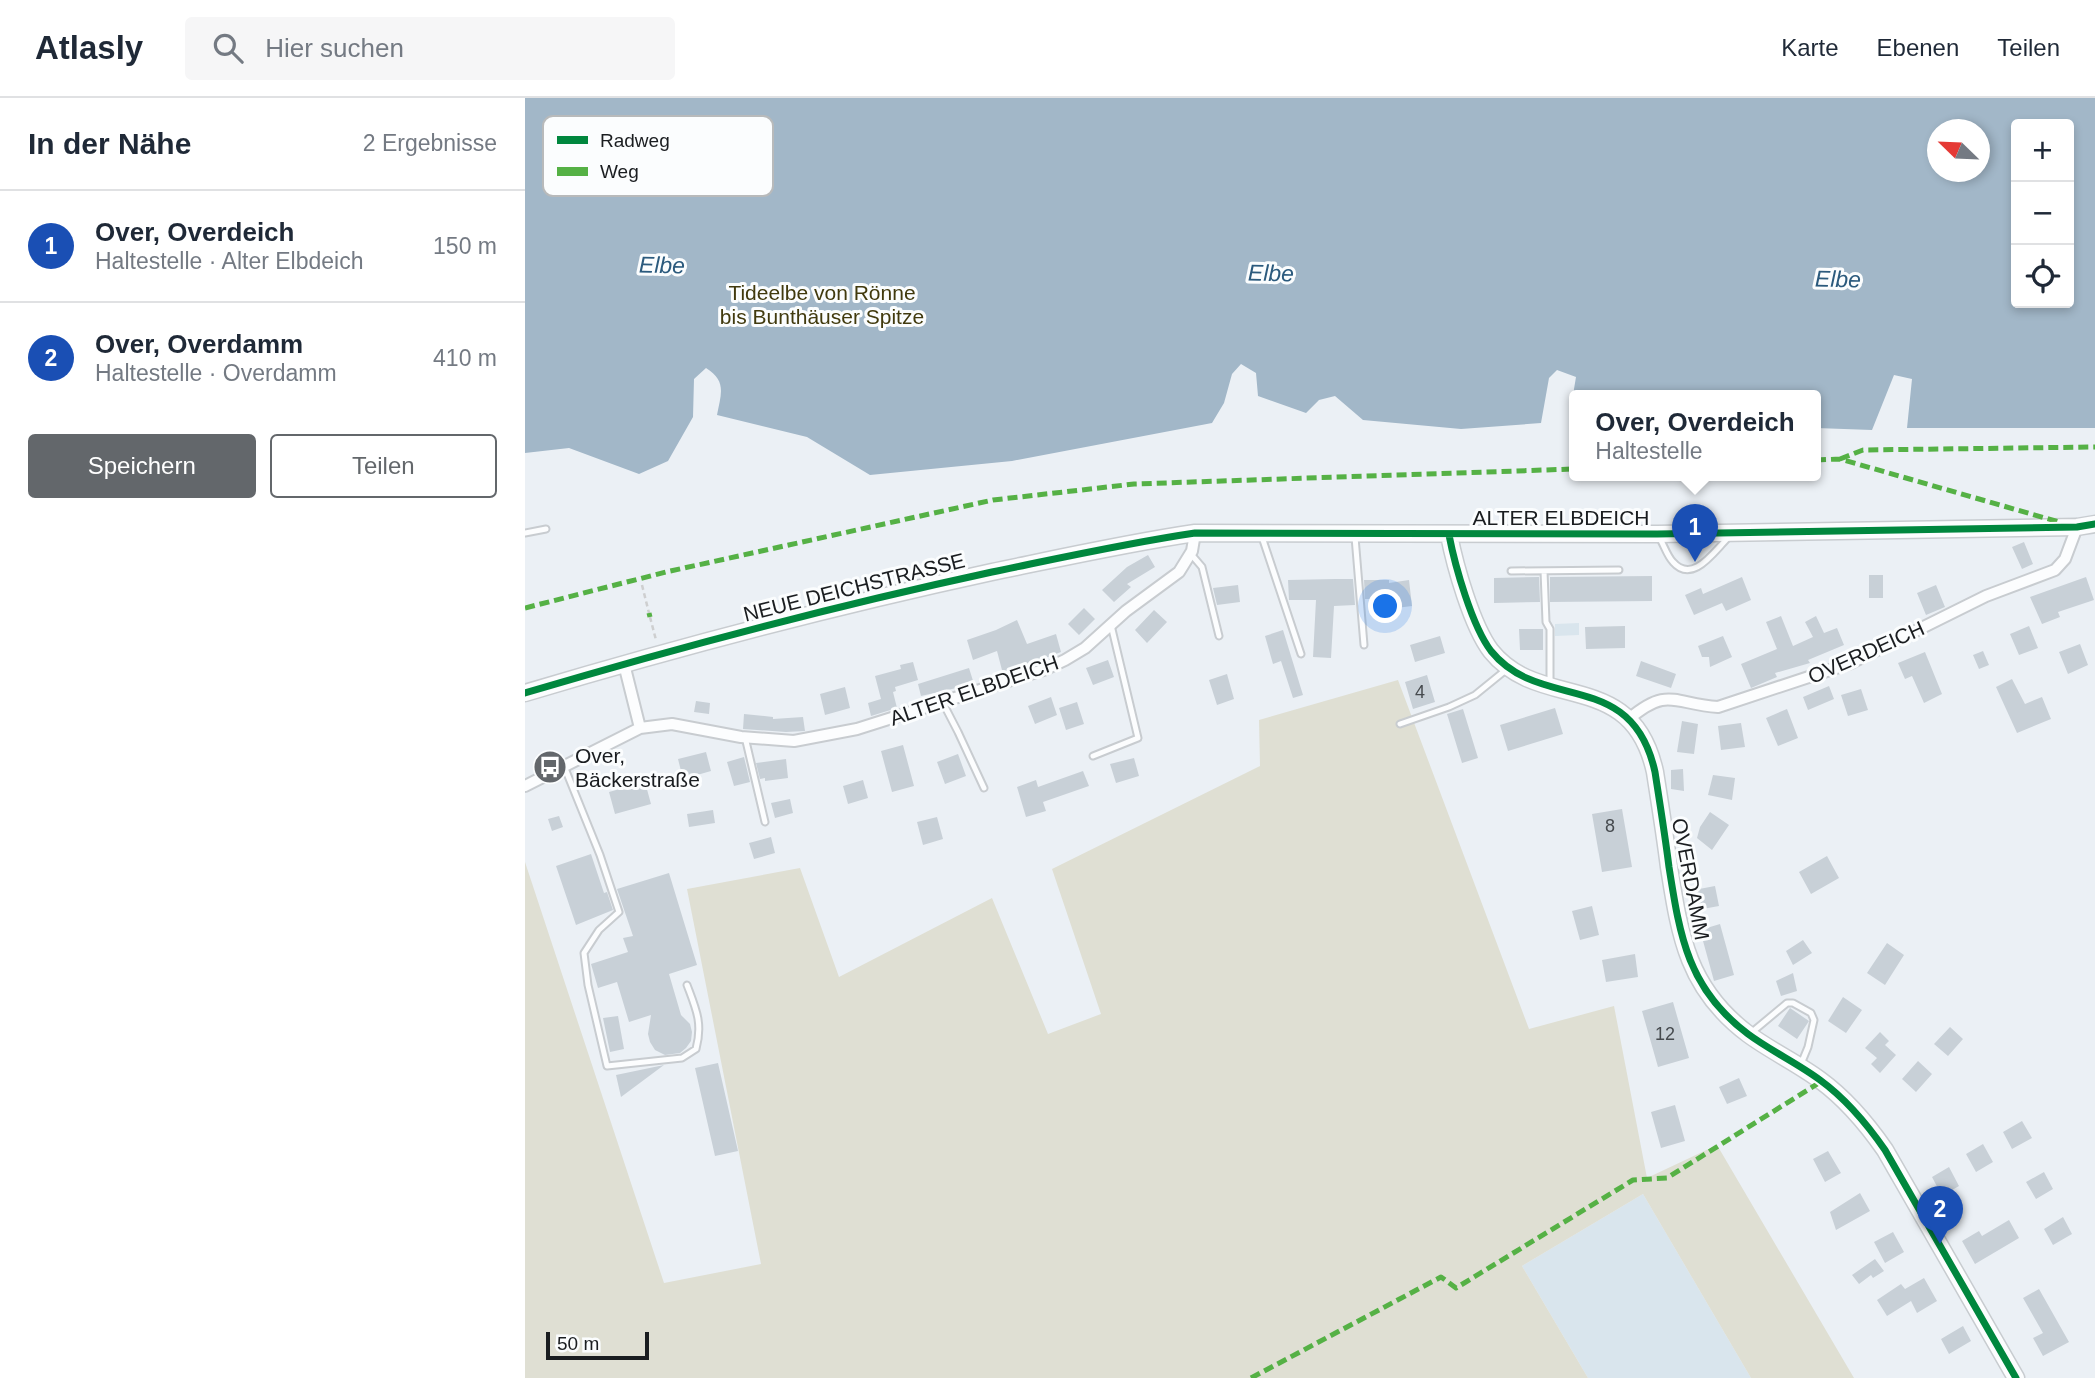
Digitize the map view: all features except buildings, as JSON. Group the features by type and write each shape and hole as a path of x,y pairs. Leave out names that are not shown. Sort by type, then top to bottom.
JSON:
{"street":[{"name":"ALTER ELBDEICH","path":"525,786 640,728 672,724 745,737 794,741 857,729 1046,669 1085,648 1153,590 1179,572 1190,554 1195,533 1657,534 2077,527 2095,524"},
{"name":"OVERDEICH","path":"1629,719 1654,701 1667,698 1718,708 1851,663 1986,596 2055,570 2065,559 2077,527"},
{"name":"NEUE DEICHSTRASSE","path":"525,693 875,597 1135,542 1195,533"},
{"name":"OVERDAMM","path":"1450,535 1453,556 1478,628 1492,651 1509,667 1531,679 1613,706 1629,719 1642,736 1653,763 1682,940 1704,990 1723,1014 1749,1035 1822,1081 1871,1129 2016,1378"},
{"path":"624,664 640,728"}],"lane":[{"path":"525,533 546,529"},
{"path":"1657,534 1673,562 1682,569 1691,569 1699,567 1733,533"},
{"path":"1261,534 1301,654"},
{"path":"1354,534 1364,645"},
{"path":"1190,554 1202,567 1219,636"},
{"path":"1511,571 1619,570"},
{"path":"1545,571 1546,622 1550,629 1550,685"},
{"path":"1093,755 1138,738 1111,625"},
{"path":"1400,724 1475,695 1509,667"},
{"path":"942,702 983,788"},
{"path":"745,737 765,822"},
{"path":"564,766 600,855 619,912 599,930 584,953 588,985 607,1066 682,1058 696,1049 700,1034 699,1015 687,985"},
{"path":"1749,1035 1787,1003 1793,1003 1811,1013 1814,1020 1808,1047 1799,1067"}],"path":[{"path":"642,585 656,643"}],"shaded area":[{"path":"1579,623 1579,635 1555,636 1555,624"},
{"path":"1398,680 1529,1029 1614,1006 1647,1178 1717,1145 1854,1378 1751,1378 1643,1194 1522,1266 1588,1378 525,1378 525,862 664,1283 761,1264 687,889 800,868 839,977 992,898 1048,1034 1101,1014 1052,869 1260,766 1259,720"},
{"path":"1643,1194 1751,1378 1588,1378 1522,1266"}],"water":[{"name":"Tideelbe von Rönne bis Bunthäuser Spitze","path":"525,98 2095,98 2095,428 1907,428 1912,379 1894,375 1872,430 1821,428 1821,390 1574,390 1576,377 1557,370 1549,378 1541,423 1461,429 1363,420 1335,396 1319,400 1306,413 1258,396 1256,373 1241,364 1232,374 1224,403 1212,423 1012,461 870,475 807,437 717,415 720,383 706,368 694,379 693,417 668,461 639,474 569,448 525,453"}],"marked path":[{"path":"1840,459 1863,450 2095,447"},
{"path":"1821,460 1840,459 2059,522"},
{"path":"525,608 666,572 993,500 1134,484 1569,469"},
{"path":"649,613 650,617"},
{"path":"1251,1378 1441,1277 1456,1288 1633,1180 1667,1178 1822,1081"}],"cycle path":[{"path":"525,693 699,643 874,599 1068,556 1195,533 1657,534 2077,527 2095,524"},
{"path":"1449,535 1471,611 1491,651 1511,670 1534,681 1606,704 1627,718 1643,739 1655,772 1683,939 1700,980 1728,1017 1748,1034 1830,1087 1871,1131 1885,1150 2016,1378"}],"place":[{"name":"Over, Overdeich","path":"1695,562"},
{"name":"Over, Bäckerstraße","path":"550,767"},
{"name":"Over, Overdamm","path":"1940,1244"}],"water label":[{"name":"Elbe","path":"662,265"},
{"name":"Elbe","path":"1271,273"},
{"name":"Elbe","path":"1838,279"}]}
